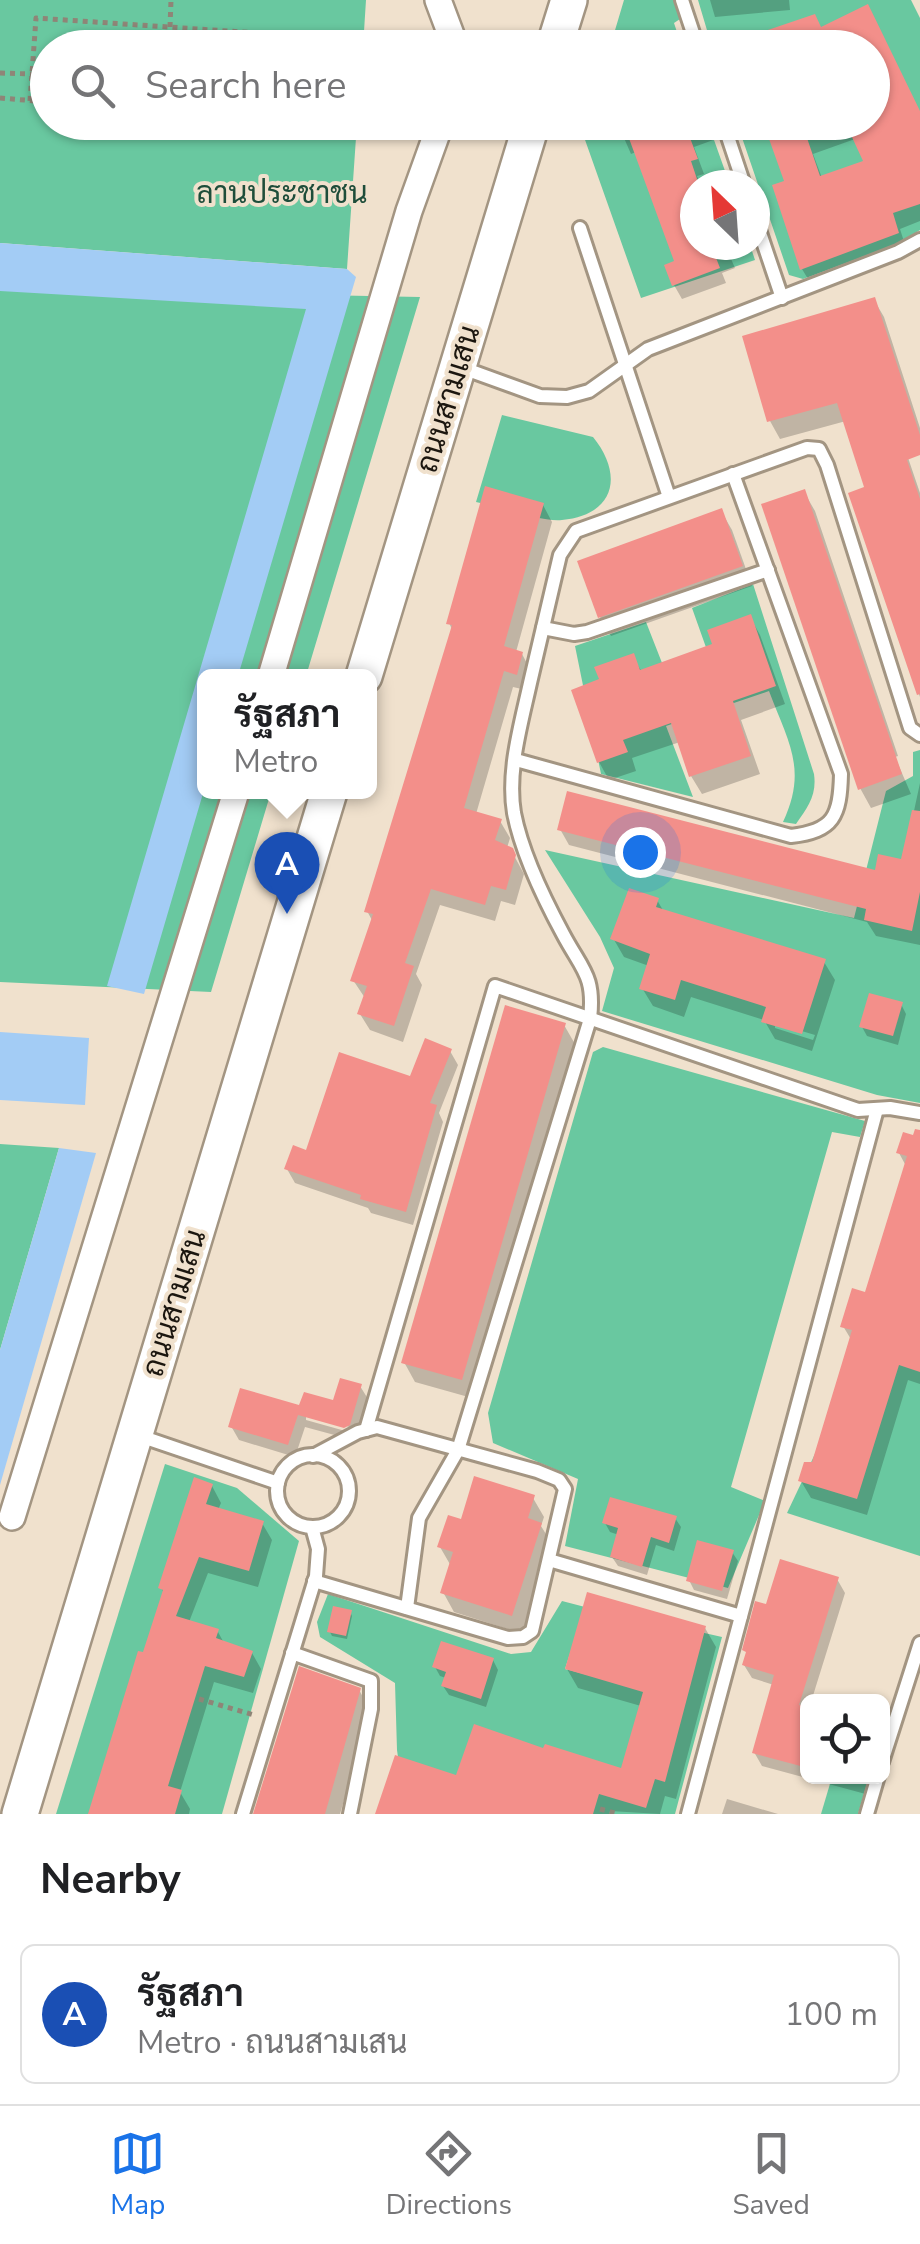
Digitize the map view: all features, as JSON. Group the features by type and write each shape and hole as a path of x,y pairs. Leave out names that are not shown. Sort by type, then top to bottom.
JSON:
{"main road":[{"path":"560,30 569,0"},
{"name":"ถนนสามเสน","path":"366,669 527,140"},
{"name":"ถนนสามเสน","path":"17,1810 327,799"}],"street":[{"path":"438,0 449,30"},
{"path":"273,669 409,211 435,140"},
{"path":"12,1517 234,799"}],"lane":[{"path":"682,0 692,30"},
{"path":"729,140 739,170"},
{"path":"580,228 669,497"},
{"path":"458,366 540,396 589,392 648,349 920,240"},
{"path":"769,260 782,298"},
{"path":"408,1608 419,1518 458,1450 590,1019 588,973 563,934 530,864 514,812 512,785 560,555 576,531 807,448 819,449 910,728 920,734"},
{"path":"516,760 791,836 827,827 835,815 840,774 733,474"},
{"path":"543,628 574,634 587,632 768,570"},
{"path":"366,1430 495,986 858,1110 920,1113"},
{"path":"688,1814 878,1109"},
{"path":"313,1456 335,1463 348,1483 349,1495 339,1516 330,1523 312,1527 286,1516 279,1506 278,1482 291,1463 377,1427 559,1480 566,1489 532,1631 523,1638 508,1638 314,1580"},
{"path":"135,1434 278,1482"},
{"path":"243,1814 314,1580 318,1549 312,1527"},
{"path":"549,1560 740,1616"},
{"path":"890,1737 920,1644"},
{"path":"292,1652 371,1682 372,1709 350,1814"},
{"path":"867,1814 876,1784"}],"path":[{"path":"170,27 171,0"},
{"path":"35,30 36,18 214,30"},
{"path":"0,73 30,74"},
{"path":"0,98 30,101"},
{"path":"199,1699 272,1720"},
{"path":"600,1809 619,1814"}],"green space":[{"name":"ลานประชาชน","path":"0,0 366,0 364,30 30,30 30,140 356,140 347,269 0,243"},
{"path":"624,0 674,0 680,19 674,23 676,30 615,30"},
{"path":"698,0 911,0 920,18 920,230 897,244 803,279 789,275 770,219 770,170 753,170 743,140 890,140 890,30 707,30"},
{"path":"585,140 714,140 725,170 680,170 680,260 755,260 641,298"},
{"path":"0,289 420,297 308,669 197,669 197,799 269,799 211,992 0,982"},
{"path":"502,415 593,437 609,465 611,479 603,502 580,517 553,520 476,502"},
{"path":"753,584 814,774 813,795 796,824 783,822 795,771 769,691 666,726 693,797 601,774 575,646 646,622 664,668 708,653 692,608"},
{"path":"920,750 920,1103 877,1095 602,1011 614,968 600,937 545,850 854,918 886,791 913,776 913,752"},
{"path":"603,1047 865,1121 860,1137 832,1132 731,1487 765,1501 728,1588 565,1546 578,1479 493,1443 488,1413 593,1052"},
{"path":"0,1144 59,1148 0,1350"},
{"path":"895,1285 920,1285 920,1556 787,1513"},
{"path":"165,1464 237,1488 299,1541 222,1814 56,1814"},
{"path":"328,1594 511,1654 531,1652 562,1601 585,1607 565,1669 663,1695 700,1632 722,1637 675,1814 406,1814 397,1750 395,1683 320,1637 317,1622"},
{"path":"830,1784 867,1784 858,1814 821,1814"}],"water":[{"path":"0,243 347,269 356,277 240,669 200,669 306,309 0,291"},
{"path":"197,680 197,799 201,799 144,994 107,986"},
{"path":"0,1032 89,1038 85,1105 0,1100"},
{"path":"59,1148 96,1153 0,1485 0,1350"}],"building":[{"path":"868,4 881,30 768,30 815,14 821,27"},
{"path":"890,49 920,111 920,204 893,213 899,233 800,270 772,185 784,181 769,140 808,140 820,176 863,161 853,140 890,140"},
{"path":"630,140 691,140 698,159 691,161 694,170 680,170 680,260 717,260 720,268 672,286 664,265 674,261"},
{"path":"875,297 920,435 920,455 907,460 920,499 917,695 848,493 864,487 837,403 767,422 742,336"},
{"path":"485,486 544,503 504,646 523,652 517,675 504,671 464,808 502,819 495,840 513,848 516,855 506,890 491,886 485,905 431,889 405,963 414,966 394,1026 357,1014 367,986 350,981 373,914 364,912 452,625 446,624"},
{"path":"805,489 902,774 858,790 761,504"},
{"path":"722,508 743,566 598,618 577,561"},
{"path":"751,614 776,686 733,701 751,756 689,777 671,723 623,740 628,752 597,763 571,690 599,679 594,667 634,653 640,670 712,644 707,630"},
{"path":"567,791 875,870 878,854 901,859 912,810 920,811 920,892 912,931 864,920 866,909 557,830"},
{"path":"629,888 659,898 656,907 826,959 802,1034 761,1022 766,1007 681,980 675,1000 639,989 650,954 610,939"},
{"path":"869,993 903,1002 893,1036 859,1027"},
{"path":"505,1005 566,1023 462,1380 401,1363"},
{"path":"425,1038 452,1049 430,1103 437,1105 406,1212 360,1199 361,1195 284,1169 293,1145 306,1150 339,1052 410,1076"},
{"path":"915,1129 920,1130 920,1372 899,1365 857,1499 798,1481 804,1462 812,1462 852,1330 840,1327 852,1288 865,1292 907,1156 896,1153 903,1132 913,1135"},
{"path":"340,1378 362,1384 350,1425 344,1428 298,1415 288,1445 228,1427 240,1388 299,1405 304,1392 333,1400"},
{"path":"474,1476 535,1495 528,1518 542,1523 512,1616 440,1593 453,1552 437,1547 448,1515 461,1519"},
{"path":"194,1477 213,1484 206,1504 264,1521 249,1571 199,1557 176,1616 219,1629 216,1638 253,1651 244,1677 205,1666 168,1786 182,1790 175,1814 88,1814 138,1651 143,1652 163,1590 158,1588"},
{"path":"610,1497 677,1516 669,1543 651,1537 642,1567 610,1557 618,1528 602,1523"},
{"path":"697,1540 734,1550 722,1591 686,1581"},
{"path":"780,1559 839,1577 800,1694 800,1766 752,1753 774,1675 742,1665 746,1652 742,1650 755,1601 766,1604"},
{"path":"587,1592 706,1626 665,1782 655,1779 646,1808 599,1794 593,1814 375,1814 395,1755 456,1775 474,1724 543,1748 545,1744 621,1768 643,1692 565,1669"},
{"path":"333,1606 352,1610 346,1636 327,1632"},
{"path":"441,1641 494,1658 481,1699 441,1686 446,1672 432,1667"},
{"path":"299,1666 361,1688 325,1814 253,1814"}],"place":[{"name":"รัฐสภา","path":"287,914"}]}
